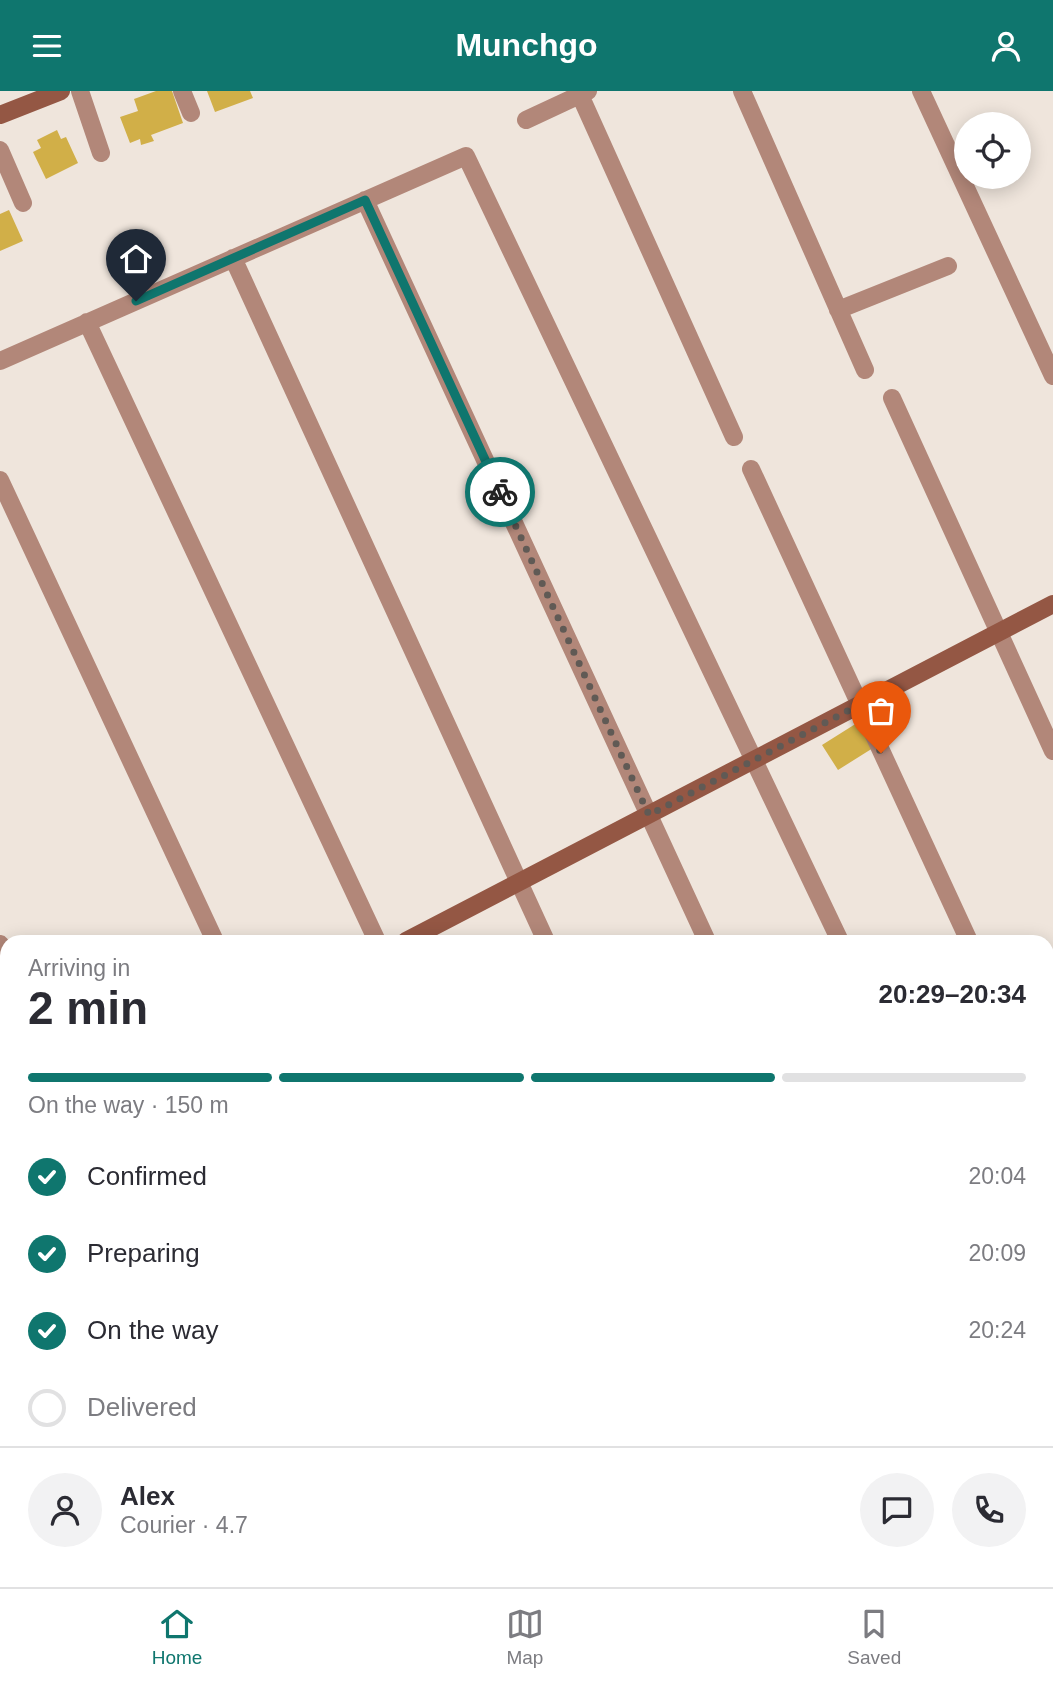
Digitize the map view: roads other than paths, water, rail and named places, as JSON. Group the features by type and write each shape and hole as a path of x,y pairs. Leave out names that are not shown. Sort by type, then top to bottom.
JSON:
{"street":[{"path":"80,91 101,153"},
{"path":"182,91 191,113"},
{"path":"742,91 865,370"},
{"path":"921,91 1053,376"},
{"path":"0,115 56,92"},
{"path":"526,120 584,93 734,437"},
{"path":"0,150 23,202"},
{"path":"0,361 466,156 837,935"},
{"path":"365,200 704,935"},
{"path":"233,258 542,935"},
{"path":"838,310 948,266"},
{"path":"87,322 374,935"},
{"path":"892,398 1053,751"},
{"path":"751,469 966,935"},
{"path":"0,479 212,935"},
{"path":"418,935 1053,604"}]}
